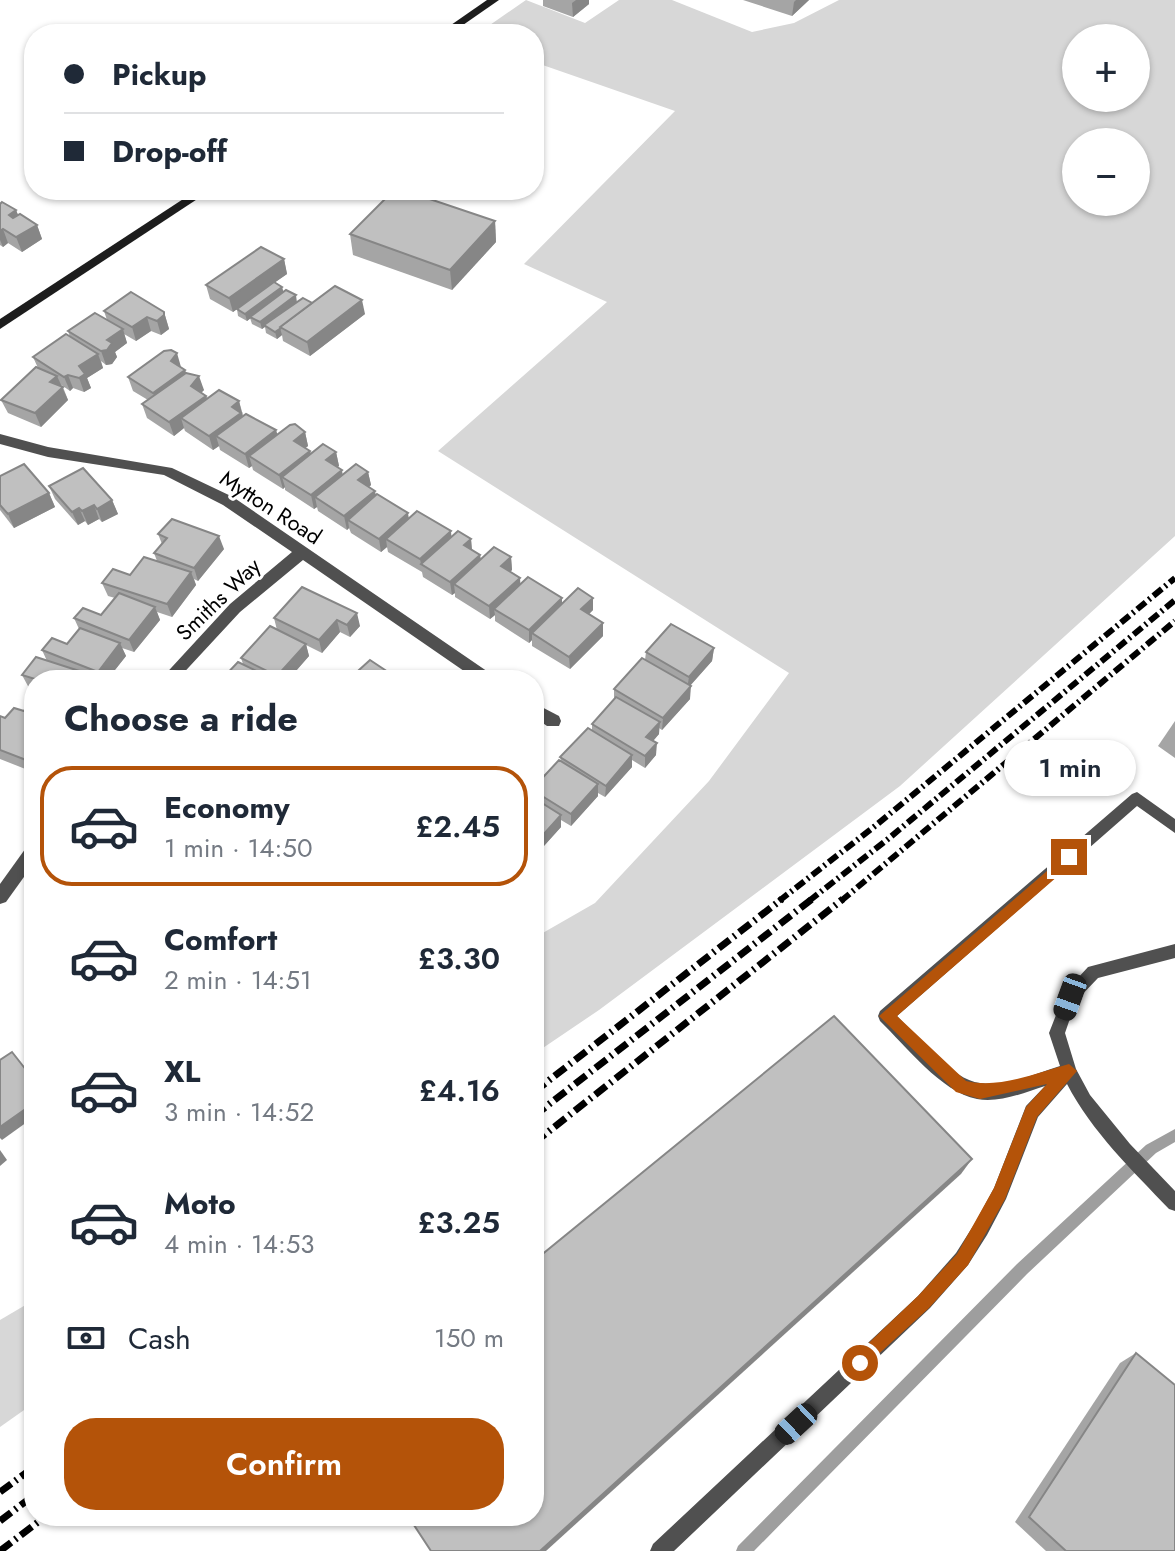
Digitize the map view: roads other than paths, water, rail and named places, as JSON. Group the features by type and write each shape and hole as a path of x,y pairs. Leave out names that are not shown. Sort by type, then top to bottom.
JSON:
{"main road":[{"path":"458,24 494,0"},
{"path":"0,325 190,200"}],"street":[{"name":"Mytton Road","path":"0,439 48,452 167,471 228,501 474,670"},
{"name":"Smiths Way","path":"177,670 235,608 301,553"},
{"path":"544,715 553,721"},
{"path":"0,897 24,864"}],"lane":[{"path":"1069,1071 980,1092 962,1087 886,1016 1137,798 1175,827"},
{"path":"1175,951 1093,972 1070,997 1057,1033 1069,1071 1084,1100 1124,1150 1175,1203"},
{"path":"660,1551 924,1302 962,1259 1000,1193 1032,1112 1069,1071"}],"waterway":[{"path":"743,1551 1022,1269 1151,1149 1175,1135"}],"railway":[{"path":"779,901 875,826 1175,578"},
{"path":"809,901 1175,600"},
{"path":"841,901 1175,621"},
{"path":"544,1084 782,899"},
{"path":"544,1108 812,899"},
{"path":"544,1135 843,899"},
{"path":"0,1492 24,1474"},
{"path":"0,1521 24,1503"},
{"path":"0,1551 33,1526"}]}
